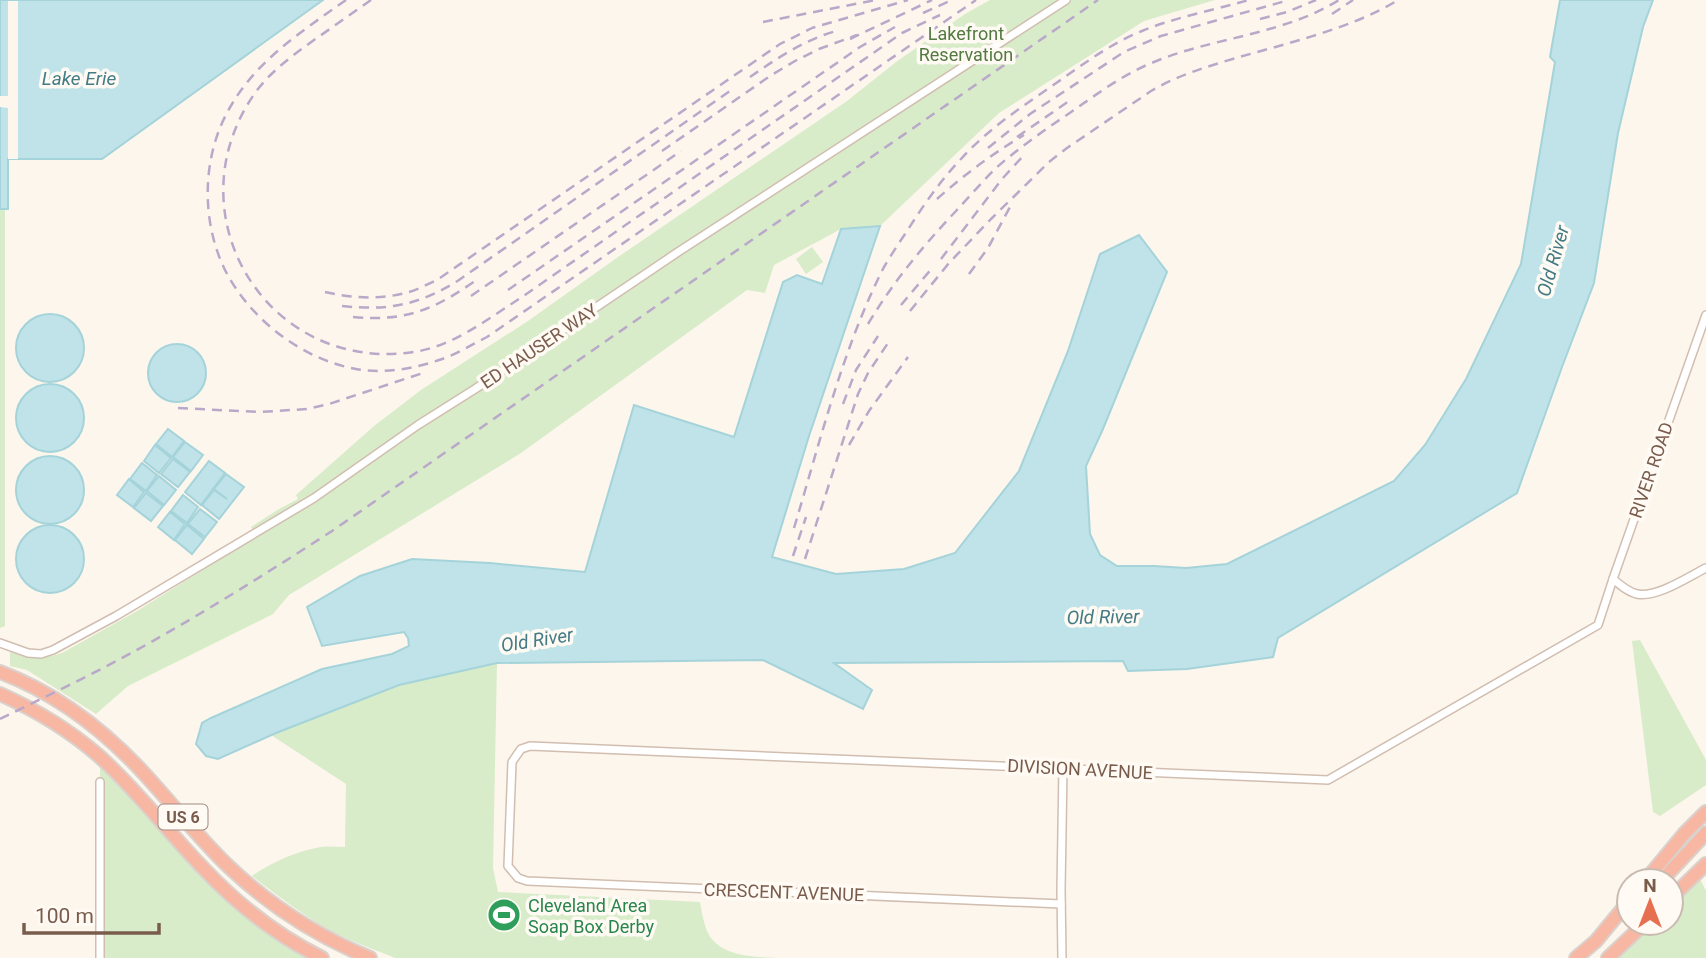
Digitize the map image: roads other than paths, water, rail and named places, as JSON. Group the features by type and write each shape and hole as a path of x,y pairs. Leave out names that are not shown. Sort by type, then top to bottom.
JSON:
{"highway":[{"name":"US 6","path":"0,672 50,696 103,734 139,768 220,858 261,895 315,931 370,958"},
{"name":"US 6","path":"0,694 38,713 83,743 118,775 195,860 232,896 271,927 322,958"},
{"path":"1657,867 1706,812"},
{"path":"1674,867 1706,833"},
{"path":"1684,867 1706,844"},
{"path":"1685,884 1706,864"},
{"path":"1596,941 1615,918"},
{"path":"1576,958 1615,924"},
{"path":"1608,958 1630,937"}],"street":[{"name":"ED HAUSER WAY","path":"0,643 28,653 41,654 66,645 314,498 418,425 675,254 1066,0"},
{"name":"RIVER ROAD","path":"1598,625 1706,315"},
{"path":"1613,579 1637,594 1651,594 1706,568"},
{"name":"DIVISION AVENUE","path":"511,871 508,856 512,762 521,750 530,746 1328,780 1598,625"},
{"path":"1062,958 1063,768"},
{"path":"100,782 100,958"},
{"name":"CRESCENT AVENUE","path":"511,871 517,878 527,881 1061,904"}],"water":[{"name":"Lake Erie","path":"0,0 323,0 102,159 8,159 8,209 0,209"},
{"name":"Old River","path":"1560,0 1653,0 1643,27 1618,133 1594,283 1517,493 1278,638 1273,657 1187,669 1128,671 1123,661 834,663 872,690 863,709 763,660 497,663 399,685 276,733 218,759 206,756 196,744 202,723 211,718 322,669 392,654 409,646 404,632 322,646 307,607 360,576 412,559 585,572 634,405 734,437 783,282 797,275 822,284 841,229 880,226 809,436 772,557 836,574 904,569 955,553 1019,471 1068,351 1100,254 1139,235 1167,272 1086,466 1090,534 1100,555 1117,566 1186,568 1227,564 1394,481 1425,445 1466,379 1521,264 1555,62 1550,57"},
{"path":"50,314 63,317 74,324 81,335 84,348 81,361 74,372 63,379 50,382 37,379 26,372 19,361 16,348 19,335 26,324 37,317"},
{"path":"177,344 188,346 201,357 206,373 204,384 193,397 177,402 166,400 153,389 148,373 150,362 161,349"},
{"path":"50,384 63,387 74,394 81,405 84,418 81,431 74,442 63,449 50,452 37,449 26,442 19,431 16,418 19,405 26,394 37,387"},
{"path":"168,429 184,441 172,457 156,444"},
{"path":"185,442 203,455 191,471 173,457"},
{"path":"155,445 171,458 159,473 144,461"},
{"path":"50,456 63,459 74,466 81,477 84,490 81,503 74,514 63,521 50,524 37,521 26,514 19,503 16,490 19,477 26,466 37,459"},
{"path":"173,459 190,472 178,487 161,474"},
{"path":"209,461 225,473 201,505 185,492"},
{"path":"142,463 157,475 146,491 130,479"},
{"path":"226,474 244,487 219,519 202,505 214,490 227,499 214,489"},
{"path":"159,476 176,490 164,505 147,491"},
{"path":"129,479 144,492 133,507 117,495"},
{"path":"146,493 163,506 151,521 134,508"},
{"path":"183,495 198,507 187,523 171,511"},
{"path":"200,509 217,522 205,537 188,524"},
{"path":"170,512 185,524 174,540 158,527"},
{"path":"50,525 63,528 74,535 81,546 84,559 81,572 74,583 63,590 50,593 37,590 26,583 19,572 16,559 19,546 26,535 37,528"},
{"path":"187,525 204,539 192,554 175,540"}],"railway":[{"path":"346,0 265,62 239,93 219,129 213,149 209,169 209,211 217,251 225,270 248,305 263,320 279,334 316,356 356,369 377,371 398,370 429,363 487,337 976,0"},
{"path":"371,0 290,58 261,85 231,140 223,188 229,234 248,276 277,312 315,338 361,352 414,352 443,344 471,330 902,33 940,15"},
{"path":"763,22 876,0"},
{"path":"325,292 355,297 385,297 409,292 437,280 780,44 812,28 908,0"},
{"path":"850,39 932,0"},
{"path":"923,13 952,0"},
{"path":"0,719 160,637 332,531 1098,0"},
{"path":"794,528 833,395 869,298 895,249 953,167 1004,120 1118,42 1168,22 1249,0"},
{"path":"988,148 1030,114 1124,52 1161,36 1289,0"},
{"path":"1260,19 1316,0"},
{"path":"868,324 920,251 996,168 1095,95 1154,62 1295,21 1339,0"},
{"path":"1332,14 1353,0"},
{"path":"910,311 949,263 1049,162 1151,91 1203,68 1341,27 1398,0"},
{"path":"508,290 860,47 895,27"},
{"path":"750,77 802,45 836,31"},
{"path":"662,151 795,61 857,35"},
{"path":"342,306 374,308 417,301 459,280 730,91"},
{"path":"1017,137 1069,101"},
{"path":"937,199 979,165 1024,135"},
{"path":"471,296 681,151"},
{"path":"941,259 1002,179 1024,155"},
{"path":"969,274 988,248 1010,207"},
{"path":"901,305 933,267"},
{"path":"353,317 389,317 420,311 434,306 478,279"},
{"path":"843,404 856,370 878,336"},
{"path":"805,559 858,394 888,343"},
{"path":"849,445 869,411 908,357"},
{"path":"178,408 259,412 307,409 426,372"},
{"path":"793,556 806,517"}],"place":[{"name":"Cleveland Area Soap Box Derby","path":"504,915"}],"park label":[{"name":"Lakefront Reservation","path":"966,43"}]}
